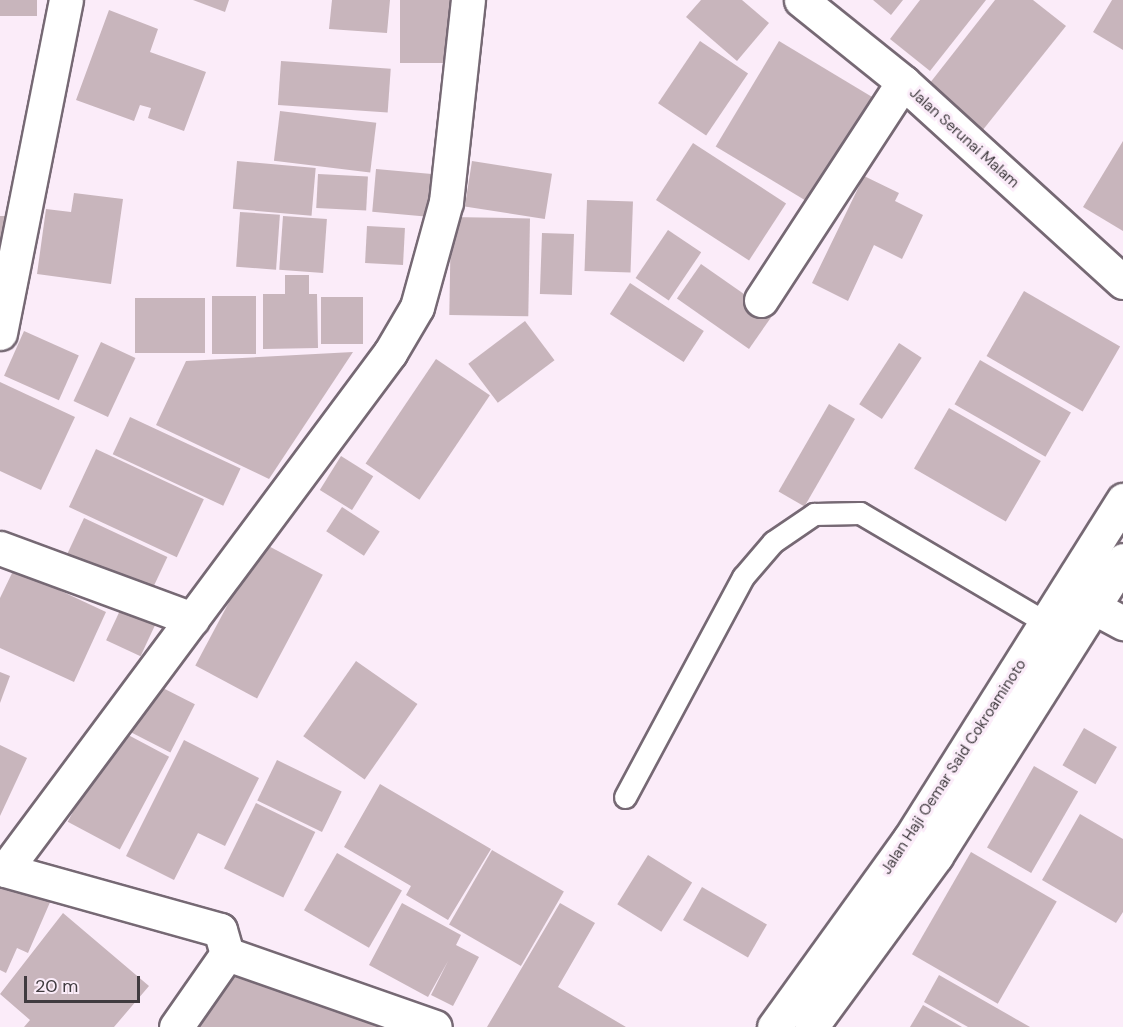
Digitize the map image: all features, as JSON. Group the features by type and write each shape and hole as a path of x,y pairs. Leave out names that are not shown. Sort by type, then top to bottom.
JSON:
{"street":[{"path":"0,333 66,0"},
{"path":"227,954 220,930 205,923 2,869 390,353 417,307 446,202 468,0"},
{"name":"Jalan Serunai Malam","path":"801,0 903,82 1123,282"},
{"path":"761,300 903,82"},
{"name":"Jalan Haji Oemar Said Cokroaminoto","path":"811,1027 922,848 1047,623 1123,500"},
{"path":"0,548 192,619"},
{"name":"Jalan Haji Oemar Said Cokroaminoto","path":"774,1027 922,848 1076,639 1123,560"},
{"path":"1066,593 1123,624"},
{"path":"176,1027 227,954"},
{"path":"227,954 435,1027"}],"lane":[{"path":"625,797 743,577 773,542 814,514 860,513 1076,639"}],"building":[{"path":"0,0 37,0 37,16 0,16"},
{"path":"193,0 229,0 225,12"},
{"path":"332,0 390,0 387,33 329,29"},
{"path":"400,0 454,0 454,63 400,63"},
{"path":"701,0 742,0 769,23 737,61 686,17"},
{"path":"873,0 903,0 891,15"},
{"path":"920,0 986,0 930,71 890,39"},
{"path":"995,0 1033,0 1066,26 982,131 926,88"},
{"path":"1112,0 1123,0 1123,50 1093,32"},
{"path":"109,10 158,29 150,52 206,72 184,131 148,118 151,108 140,105 134,121 76,100"},
{"path":"700,41 748,73 706,136 658,103"},
{"path":"779,41 878,100 814,206 716,146"},
{"path":"281,61 391,69 388,113 278,105"},
{"path":"280,111 376,123 370,172 274,161"},
{"path":"1123,141 1123,231 1083,207"},
{"path":"693,143 786,203 749,260 656,200"},
{"path":"237,161 316,168 312,216 233,209"},
{"path":"472,161 552,174 545,219 465,206"},
{"path":"376,169 432,174 428,217 372,212"},
{"path":"318,174 368,177 366,211 316,208"},
{"path":"864,176 899,193 895,201 923,215 902,259 874,245 848,301 812,283"},
{"path":"74,193 123,199 111,284 37,274 46,209 71,212"},
{"path":"587,200 633,202 630,273 585,271"},
{"path":"240,212 280,215 276,270 236,267"},
{"path":"0,216 6,216 3,248 0,248"},
{"path":"283,216 327,219 323,273 279,270"},
{"path":"451,217 530,218 528,316 449,315"},
{"path":"367,226 405,228 403,265 365,263"},
{"path":"668,230 701,252 669,300 636,278"},
{"path":"542,233 574,234 572,295 540,294"},
{"path":"701,264 773,314 749,349 677,298"},
{"path":"285,275 309,275 309,294 317,294 318,348 263,349 263,294 285,294"},
{"path":"630,283 704,331 684,362 610,314"},
{"path":"1024,291 1120,346 1083,411 986,356"},
{"path":"212,296 256,296 256,354 212,354"},
{"path":"321,297 363,297 363,344 321,344"},
{"path":"135,298 205,298 205,353 135,353"},
{"path":"525,321 554,360 498,403 468,364"},
{"path":"24,331 79,355 59,400 4,376"},
{"path":"101,342 135,358 108,417 74,401"},
{"path":"899,343 922,358 882,419 859,404"},
{"path":"353,352 269,479 156,425 186,361"},
{"path":"436,359 490,395 419,500 366,463"},
{"path":"980,360 1071,412 1045,457 954,404"},
{"path":"0,382 75,417 41,490 0,471"},
{"path":"829,404 855,419 804,506 778,491"},
{"path":"949,408 1041,461 1006,522 914,469"},
{"path":"130,417 241,469 223,506 113,454"},
{"path":"96,449 204,499 177,557 69,507"},
{"path":"341,456 373,476 352,510 320,490"},
{"path":"342,507 380,532 364,556 326,531"},
{"path":"84,518 167,557 147,601 63,562"},
{"path":"261,542 323,575 257,698 195,666"},
{"path":"14,569 106,612 74,682 0,648 0,598"},
{"path":"123,604 157,620 141,656 106,640"},
{"path":"356,661 417,704 365,779 303,736"},
{"path":"0,672 10,676 0,703"},
{"path":"153,683 195,704 170,752 128,731"},
{"path":"1084,728 1117,747 1095,784 1062,765"},
{"path":"117,729 169,757 120,849 68,822"},
{"path":"184,740 259,778 225,846 198,833 174,880 126,856"},
{"path":"0,745 27,758 0,816"},
{"path":"277,760 342,792 322,832 257,800"},
{"path":"1034,766 1078,791 1031,873 987,847"},
{"path":"380,784 491,849 448,920 406,895 411,886 344,847"},
{"path":"256,803 315,832 283,898 224,869"},
{"path":"1080,814 1123,839 1123,912 1116,923 1042,880"},
{"path":"492,850 564,892 521,966 449,924"},
{"path":"971,852 1057,901 998,1004 912,954"},
{"path":"337,853 402,890 369,948 304,910"},
{"path":"648,855 692,883 661,932 617,904"},
{"path":"0,878 51,900 28,953 17,948 6,973 0,970"},
{"path":"702,887 767,924 748,957 683,920"},
{"path":"402,903 461,935 456,945 479,957 453,1006 431,995 448,961 428,997 369,965"},
{"path":"560,903 595,923 558,987 626,1027 487,1027"},
{"path":"63,913 149,986 114,1027 24,1027 30,1020 0,994"},
{"path":"230,966 391,1027 188,1027"},
{"path":"939,975 1030,1027 968,1027 924,1002"},
{"path":"923,1005 962,1027 910,1027"}]}
